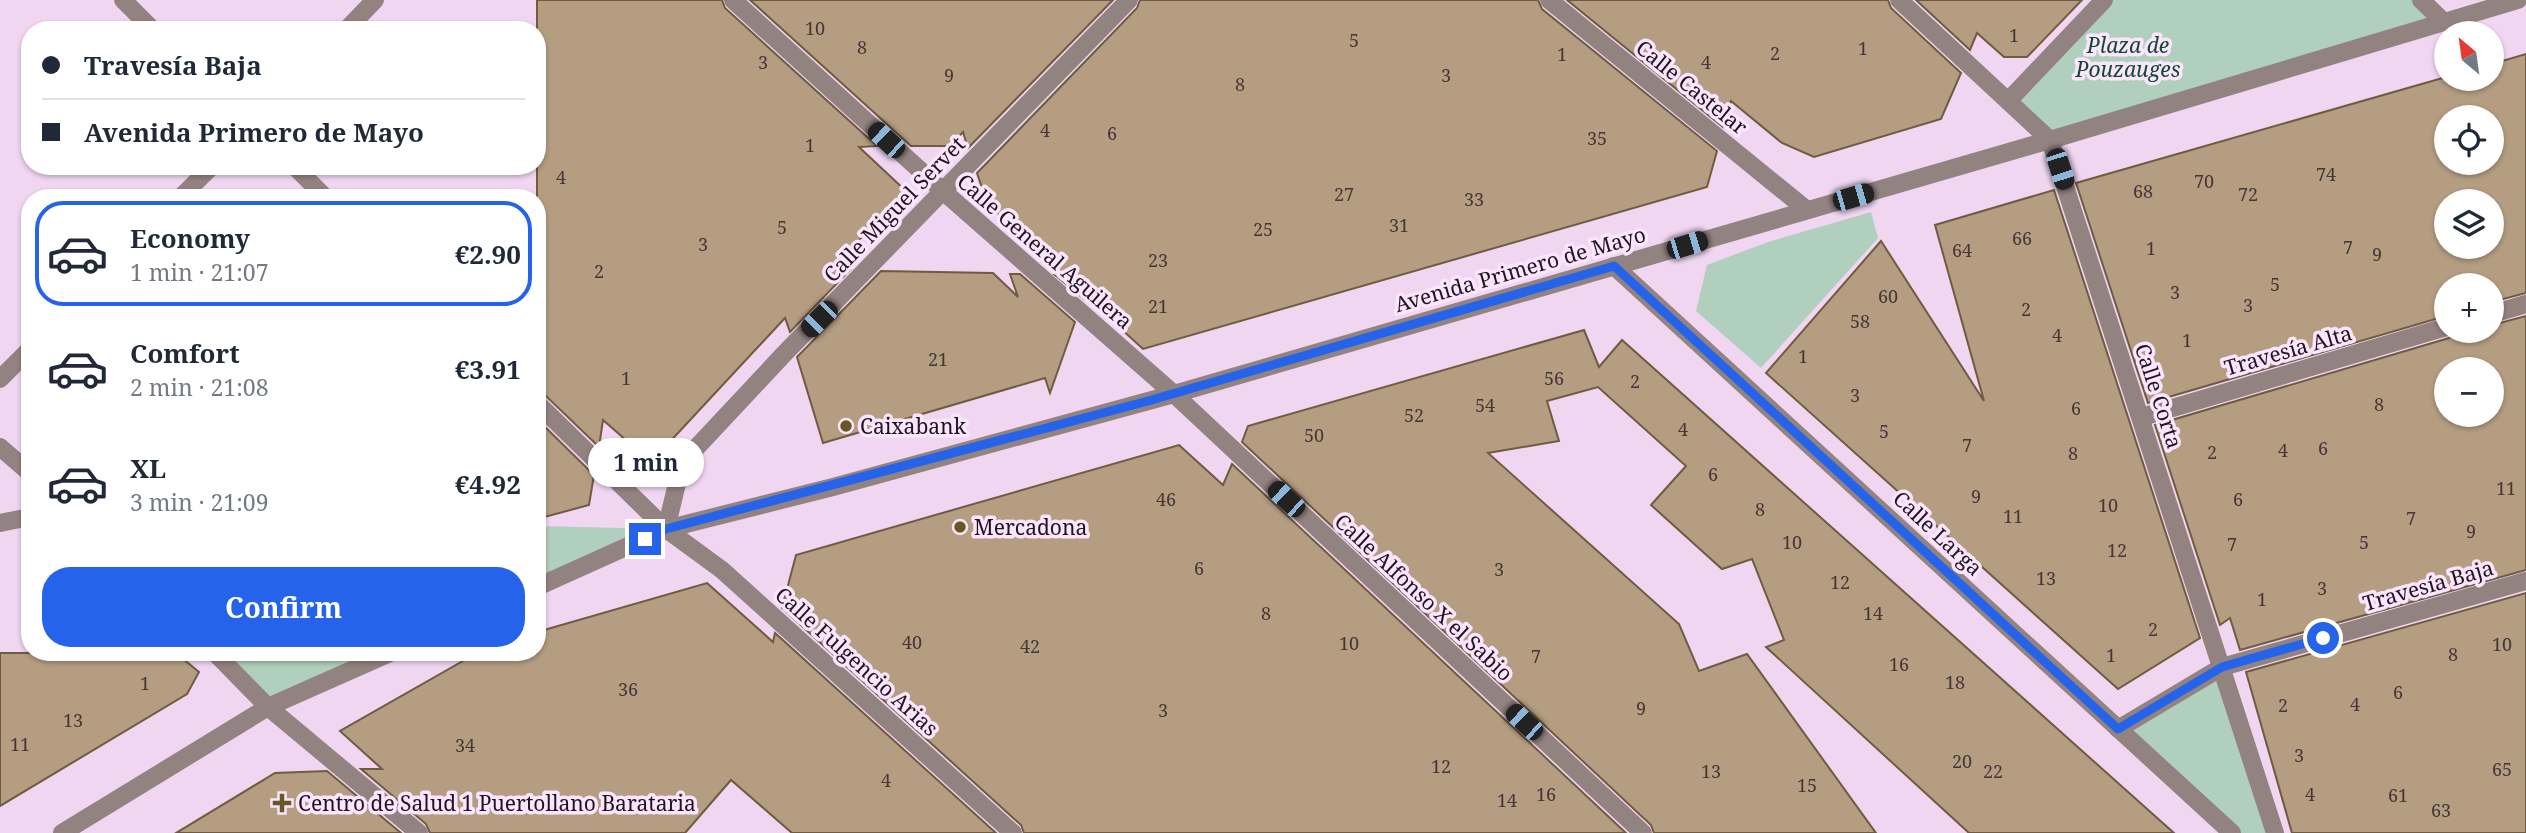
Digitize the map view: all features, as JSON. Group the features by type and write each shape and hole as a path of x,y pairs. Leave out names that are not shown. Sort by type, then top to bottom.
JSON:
{"street":[{"path":"123,0 144,21"},
{"path":"355,21 375,0"},
{"name":"Calle General Aguilera","path":"733,0 944,192 1174,394"},
{"name":"Calle Miguel Servet","path":"666,529 682,463 1129,0"},
{"name":"Calle Castelar","path":"1549,0 1807,210"},
{"path":"1899,0 2050,140"},
{"path":"2008,101 2104,0"},
{"path":"2421,0 2443,21"},
{"name":"Avenida Primero de Mayo","path":"2447,21 2518,0"},
{"name":"Avenida Primero de Mayo","path":"546,583 666,529 833,487 1174,394 2050,140 2434,25"},
{"name":"Calle Corta","path":"2050,140 2275,833"},
{"path":"189,189 203,175"},
{"path":"303,175 317,189"},
{"name":"Calle Larga","path":"1614,266 2232,833"},
{"path":"2504,310 2526,304"},
{"name":"Travesía Alta","path":"2142,417 2434,331"},
{"path":"0,379 21,358"},
{"name":"Calle Alfonso X el Sabio","path":"1174,394 1643,833"},
{"name":"Calle Fulgencio Arias","path":"546,412 666,529 722,569 1013,833"},
{"path":"0,447 21,465"},
{"path":"0,523 21,519"},
{"name":"Travesía Baja","path":"2118,729 2222,667 2526,581"},
{"path":"223,661 268,707 419,833"},
{"path":"62,833 268,707 372,661"}],"green space":[{"name":"Plaza de Pouzauges","path":"2104,0 2421,0 2443,21 2434,21 2434,25 2050,140 2008,101"},
{"path":"1871,212 1878,238 1761,368 1696,311 1707,265 1768,242"},
{"path":"546,526 666,529 546,583"},
{"path":"222,661 372,661 268,707"},
{"path":"2222,667 2275,833 2232,833 2118,729"}],"building":[{"path":"537,0 722,0 725,8 877,146 859,147 906,191 831,269 850,270 790,332 785,318 651,462 603,420 599,447 546,396 546,189 537,189 537,175 546,175 546,21 537,21"},
{"path":"750,0 1113,0 968,148 963,132 950,146 911,146"},
{"path":"1140,0 1538,0 1542,9 1717,151 1707,187 1143,349 1085,296 1084,299 1055,275 1062,275 987,203 977,173 1137,8"},
{"path":"1567,0 1888,0 1891,8 1961,73 1941,119 1814,157 1782,143 1731,101 1723,127"},
{"path":"1916,0 2082,0 2027,57 2004,57 1977,33 1970,50"},
{"path":"2526,54 2526,293 2504,299 2504,273 2434,273 2434,320 2148,403 2076,183 2434,80 2434,91 2504,91 2504,60"},
{"path":"2054,190 2200,638 2118,689 1766,373 1881,241 1984,401 1935,225"},
{"path":"881,271 993,273 1018,297 1010,274 1020,274 1075,322 1050,393 1045,378 823,443 797,357"},
{"path":"2526,316 2526,570 2240,650 2230,618 2220,625 2155,425 2434,342 2504,343 2504,322"},
{"path":"1584,330 1599,367 1622,340 2174,833 1969,833 1766,647 1784,640 1752,559 1722,569 1651,505 1686,466 1598,387 1547,401 1559,441 1488,453 1679,624 1699,671 1747,654 1876,833 1654,833 1651,825 1242,442 1248,426"},
{"path":"546,428 594,475 589,505 546,517"},
{"path":"1179,445 1223,485 1232,464 1626,833 1024,833 1021,825 782,608 796,555"},
{"path":"707,583 773,642 775,633 996,833 792,833 731,780 685,833 430,833 426,824 361,769 382,769 340,731 463,661 546,661 546,629"},
{"path":"2526,593 2526,833 2292,833 2246,672"},
{"path":"0,653 21,653 21,661 186,661 199,672 187,694 0,806"},
{"name":"Centro de Salud 1 Puertollano Barataria","path":"327,771 401,833 176,833 275,773"}],"place":[{"name":"Caixabank","path":"846,426"},
{"name":"Mercadona","path":"960,527"},
{"name":"Centro de Salud 1 Puertollano Barataria","path":"282,803"}],"route":[{"path":"645,539 666,529 833,487 1148,401 1614,266 2118,729 2222,667 2323,638"}]}
